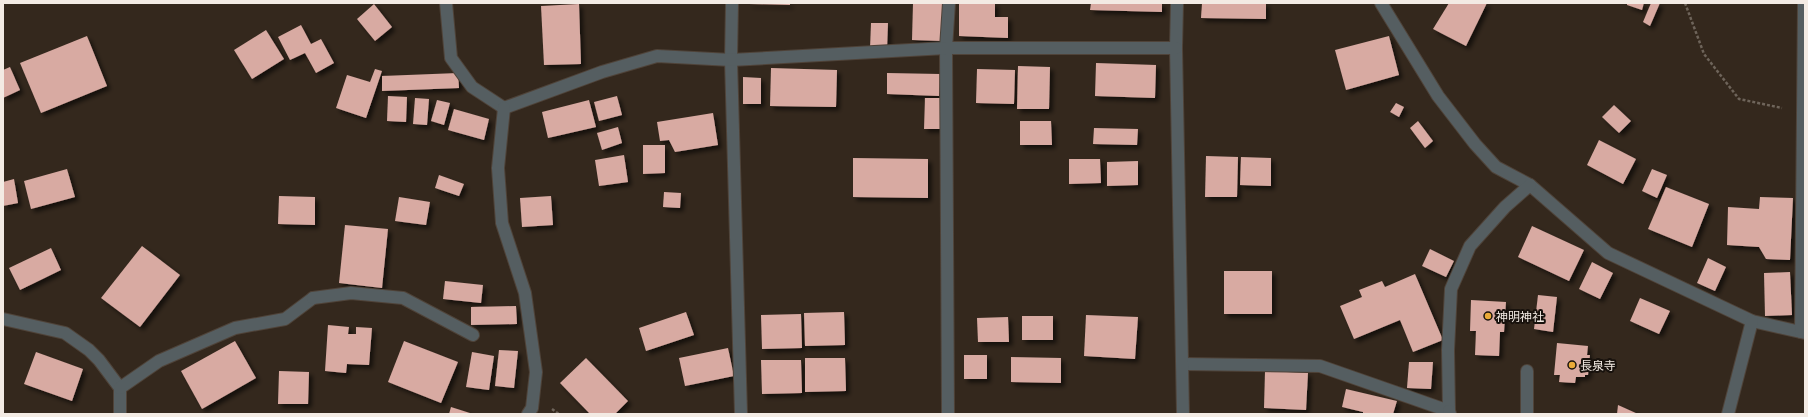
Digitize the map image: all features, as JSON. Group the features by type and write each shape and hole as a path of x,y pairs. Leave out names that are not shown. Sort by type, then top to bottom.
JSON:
{"street":[{"path":"446,3 451,58 472,87 504,108"},
{"path":"732,3 731,60 742,414"},
{"path":"948,414 946,48 949,3"},
{"path":"1177,3 1176,48 1183,364 1182,414"},
{"path":"1381,3 1438,96 1475,144 1496,166 1530,185 1608,254 1752,321 1803,333 1804,3"},
{"path":"504,108 602,72 657,56 731,60 946,48 1176,48"},
{"path":"504,108 498,168 502,223 525,293 536,372 532,408 528,414"},
{"path":"1183,364 1320,366 1450,412 1448,350 1451,289 1470,246 1505,207 1530,185"},
{"path":"120,388 159,361 235,328 285,319 313,298 351,293 403,298 473,335"},
{"path":"3,319 65,333 89,350 99,360 120,388 120,414"},
{"path":"1728,414 1752,321"},
{"path":"1527,371 1527,414"}],"path":[{"path":"1685,3 1704,54 1739,99 1804,112"}],"building":[{"path":"790,3 790,5 749,4"},
{"path":"913,3 943,3 942,41 912,40"},
{"path":"959,3 995,3 995,17 1008,17 1008,38 959,36"},
{"path":"1091,3 1162,3 1162,12 1090,10"},
{"path":"1202,3 1266,3 1266,19 1201,18"},
{"path":"1449,3 1487,3 1466,46 1433,29"},
{"path":"1627,3 1644,3 1642,10 1627,5"},
{"path":"1651,3 1660,3 1650,26 1643,22"},
{"path":"374,4 392,27 375,41 357,19"},
{"path":"579,4 581,64 544,65 541,6"},
{"path":"871,23 888,23 887,49 870,49"},
{"path":"301,25 311,44 321,39 334,63 316,73 305,53 290,60 278,37"},
{"path":"266,30 284,59 252,79 234,50"},
{"path":"87,36 107,86 41,113 20,63"},
{"path":"1389,36 1399,75 1346,90 1335,50"},
{"path":"1096,63 1156,65 1155,98 1095,96"},
{"path":"1018,66 1050,67 1049,109 1017,109"},
{"path":"10,67 20,90 3,98 3,70"},
{"path":"771,68 837,70 836,107 770,106"},
{"path":"375,69 382,71 366,118 336,108 347,75 370,82"},
{"path":"977,69 1015,70 1014,104 976,103"},
{"path":"458,73 459,88 382,91 382,76"},
{"path":"887,73 940,74 939,96 887,94"},
{"path":"743,77 761,78 761,104 743,104"},
{"path":"388,96 407,97 406,122 387,121"},
{"path":"617,96 622,115 599,121 594,102"},
{"path":"415,98 429,99 427,125 413,124"},
{"path":"925,98 946,98 945,129 924,129"},
{"path":"437,100 450,103 444,125 431,121"},
{"path":"589,100 596,127 548,138 542,112"},
{"path":"1396,103 1404,107 1399,117 1390,112"},
{"path":"1614,105 1631,121 1619,133 1602,117"},
{"path":"454,109 489,119 484,140 448,130"},
{"path":"713,113 718,145 675,152 669,140 660,141 657,122"},
{"path":"1020,121 1051,121 1052,145 1020,145"},
{"path":"1418,121 1433,141 1425,148 1410,128"},
{"path":"618,127 622,143 602,150 597,133"},
{"path":"1094,128 1138,129 1137,145 1093,144"},
{"path":"1599,140 1636,159 1623,184 1587,165"},
{"path":"643,145 665,145 665,173 643,174"},
{"path":"624,155 628,182 599,186 595,160"},
{"path":"1206,156 1238,157 1237,197 1205,197"},
{"path":"1241,157 1271,158 1271,186 1240,185"},
{"path":"853,158 928,159 928,198 853,197"},
{"path":"1069,159 1100,159 1101,183 1069,184"},
{"path":"1138,161 1138,185 1107,186 1107,162"},
{"path":"67,169 75,197 31,209 24,181"},
{"path":"1652,169 1667,175 1657,198 1642,191"},
{"path":"439,175 464,184 459,196 435,188"},
{"path":"14,179 18,203 3,206 3,182"},
{"path":"1666,187 1709,204 1692,247 1648,229"},
{"path":"664,192 681,193 680,208 663,207"},
{"path":"279,196 315,197 315,225 278,224"},
{"path":"551,196 553,225 522,227 520,198"},
{"path":"399,197 430,202 426,225 395,221"},
{"path":"1760,197 1793,198 1790,260 1766,259 1759,247 1727,245 1728,207 1759,209"},
{"path":"345,225 388,229 382,288 339,283"},
{"path":"1532,226 1584,250 1569,281 1518,257"},
{"path":"142,246 180,275 140,327 101,298"},
{"path":"51,248 61,270 20,290 9,268"},
{"path":"1430,249 1454,261 1446,277 1422,266"},
{"path":"1708,258 1726,267 1715,291 1697,283"},
{"path":"1592,262 1613,273 1600,299 1579,289"},
{"path":"1224,271 1272,271 1272,314 1224,314"},
{"path":"1790,272 1792,315 1765,316 1764,273"},
{"path":"1415,274 1443,340 1413,352 1400,320 1354,339 1340,306 1362,297 1359,290 1382,281 1385,287"},
{"path":"445,281 483,285 481,303 443,299"},
{"path":"1538,295 1557,297 1553,332 1534,329"},
{"path":"1640,298 1670,311 1659,334 1630,321"},
{"name":"神明神社","path":"1471,300 1506,302 1504,332 1500,332 1499,356 1475,355 1476,331 1470,331"},
{"path":"516,306 517,324 471,325 471,307"},
{"path":"686,312 694,335 646,351 639,328"},
{"path":"844,312 845,345 805,346 804,313"},
{"path":"801,314 802,348 762,349 761,315"},
{"path":"1086,315 1138,317 1135,359 1084,356"},
{"path":"1022,316 1053,316 1053,340 1022,340"},
{"path":"1008,317 1009,342 978,342 977,318"},
{"path":"328,325 349,327 348,334 356,334 356,327 372,328 369,365 347,364 346,373 325,371"},
{"path":"235,341 256,378 202,409 181,371"},
{"path":"404,341 458,362 441,403 388,382"},
{"name":"長泉寺","path":"1557,343 1588,346 1587,355 1590,355 1588,375 1585,375 1585,377 1576,377 1575,383 1559,382 1560,375 1554,375"},
{"path":"728,348 734,376 685,386 679,358"},
{"path":"499,350 518,351 514,388 495,386"},
{"path":"36,352 83,369 72,401 24,384"},
{"path":"472,352 494,356 489,390 466,387"},
{"path":"964,355 987,355 987,379 964,379"},
{"path":"1011,357 1061,358 1061,383 1011,382"},
{"path":"586,358 628,401 615,414 590,414 560,383"},
{"path":"805,358 845,358 846,391 805,392"},
{"path":"761,360 801,360 802,393 762,394"},
{"path":"1409,362 1433,362 1431,389 1407,388"},
{"path":"279,371 309,372 308,404 278,404"},
{"path":"1265,371 1308,373 1306,410 1264,408"},
{"path":"1346,389 1397,401 1393,414 1363,414 1363,412 1342,407"},
{"path":"1618,405 1638,414 1617,414"},
{"path":"451,407 473,414 449,414"}],"place":[{"name":"神明神社","path":"1488,316"},
{"name":"長泉寺","path":"1572,365"}]}
